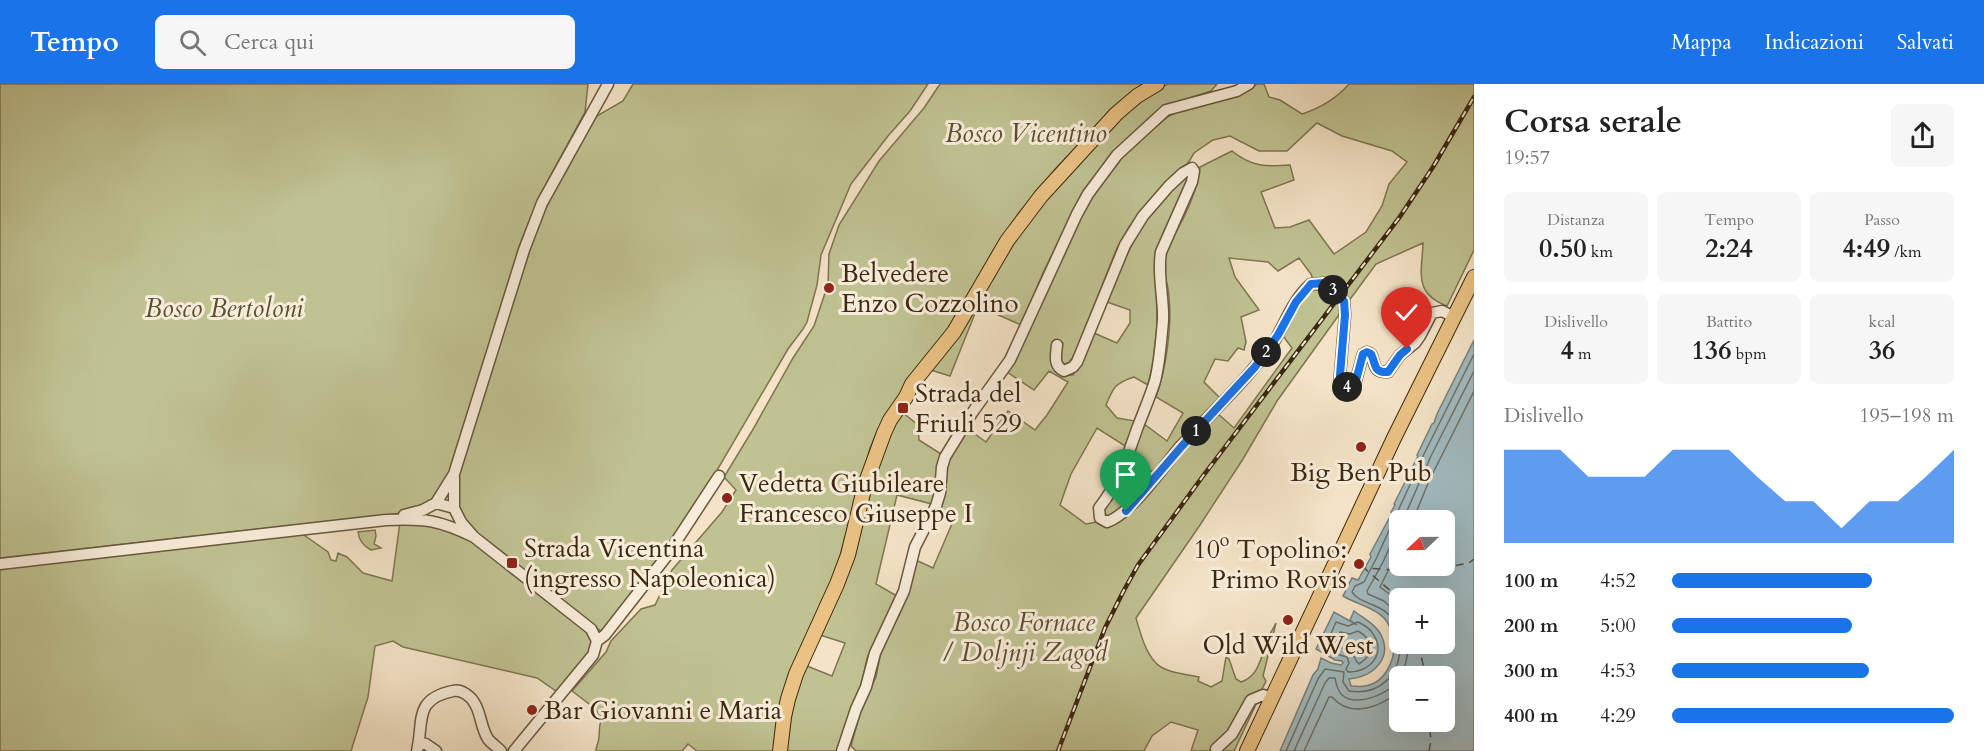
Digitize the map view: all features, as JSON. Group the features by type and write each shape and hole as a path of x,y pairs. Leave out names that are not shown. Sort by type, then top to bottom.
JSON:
{"main road":[{"path":"780,751 784,717 796,674 848,555 865,485 890,420 912,384 954,332 1002,249 1041,196 1116,114 1137,96 1157,84"},
{"path":"1247,751 1394,438 1474,277"}],"street":[{"path":"386,520 423,510 436,503 454,474 524,250 542,203 609,84"},
{"path":"1216,96 1219,90 1230,84"},
{"path":"842,751 866,687 875,653 904,591 915,547 936,506 945,457 972,413 1010,360 1088,194 1117,155 1166,110 1237,91 1249,84"},
{"path":"1057,345 1056,365 1059,369 1068,370 1077,362 1125,245 1143,216 1176,179 1192,168 1194,171 1192,183 1161,252 1159,264 1163,300 1162,322 1160,352 1154,381 1120,475 1111,493 1099,508 1100,518 1107,522 1126,511 1255,367 1278,335 1296,302 1311,284 1324,283 1344,301 1340,382 1346,388 1355,384 1363,354 1367,352 1371,354 1374,368 1378,371 1388,372 1400,355 1415,343 1432,314 1442,311 1454,317"},
{"path":"454,474 454,508 461,522 474,537 591,630 597,641"},
{"path":"514,751 593,655 597,641 605,635 666,557 719,476"},
{"path":"436,503 454,508"},
{"path":"436,503 440,522"},
{"path":"440,522 454,508"},
{"path":"0,564 386,520 414,519 440,522 474,537"},
{"path":"418,748 420,717 425,705 442,693 460,690 475,703 488,740 501,751"},
{"path":"1216,749 1232,735 1251,700 1263,695 1272,698"},
{"path":"418,748 420,742 436,751"}],"green space":[{"name":"Bosco Bertoloni","path":"0,84 588,84 585,112 540,195 520,244 448,477 432,501 402,513 0,558"},
{"path":"633,84 928,84 910,111 851,184 821,255 817,285 803,329 788,349 716,472 650,574 602,632 476,534 459,512 456,481 537,227 551,192 595,117 623,101"},
{"name":"Bosco Vicentino","path":"940,84 1147,84 1119,103 1057,167 1018,214 991,254 954,325 906,385 878,429 870,448 840,556 776,751 697,751 688,744 682,751 596,751 602,718 593,707 572,691 606,652 611,641 641,609 655,605 672,570 722,512 736,490 724,477 814,326 826,290 832,290 832,287 828,285 829,254 839,225 879,161 924,108"},
{"path":"1168,84 1217,84 1211,91 1165,106 1114,151 1083,191 1043,273 1021,325 978,306 950,376 931,370 1038,207 1139,98"},
{"name":"Bosco Fornace / Doljnji Zagod","path":"1257,84 1264,84 1269,97 1280,100 1302,114 1328,102 1349,84 1474,84 1474,250 1447,306 1436,301 1424,288 1421,272 1423,243 1376,264 1348,302 1329,281 1313,279 1299,258 1278,271 1268,262 1229,258 1235,277 1259,310 1241,317 1246,342 1244,350 1238,348 1228,361 1215,359 1204,382 1220,398 1154,472 1149,470 1144,476 1147,479 1126,505 1107,517 1103,509 1123,480 1144,424 1167,441 1183,413 1156,397 1165,361 1170,322 1169,294 1164,266 1169,247 1191,200 1200,167 1232,151 1260,165 1290,165 1294,180 1261,192 1275,228 1290,227 1309,220 1334,254 1366,232 1382,206 1389,184 1407,162 1392,151 1342,136 1317,123 1287,151 1259,151 1230,136 1213,140 1194,153 1187,165 1156,193 1129,227 1117,248 1074,356 1068,363 1062,365 1060,355 1063,343 1053,342 1052,363 1063,376 1073,375 1094,333 1117,343 1130,323 1130,310 1107,302 1115,281 1134,240 1150,214 1187,175 1189,178 1164,231 1156,254 1157,327 1148,385 1134,377 1123,382 1113,390 1106,405 1117,418 1135,421 1125,446 1097,428 1071,474 1060,505 1086,524 1097,522 1109,527 1120,520 1217,413 1234,428 1292,348 1283,336 1302,302 1312,290 1331,295 1340,307 1341,312 1277,401 1243,459 1136,618 1151,658 1159,666 1199,677 1198,681 1211,687 1222,681 1226,657 1229,659 1236,679 1241,682 1252,675 1259,665 1276,623 1263,676 1266,681 1261,691 1214,751 1191,751 1198,730 1171,722 1152,736 1144,751 856,751 851,746 862,706 876,677 881,651 900,613 916,560 933,568 954,519 939,509 947,465 952,454 968,429 986,442 1008,411 1035,430 1068,382 1049,371 1034,390 1007,372 1084,208 1114,166 1133,145 1169,116 1183,109 1237,94"},
{"path":"902,412 918,425 919,440 941,454 937,494 932,504 897,495 876,584 897,596 867,658 862,683 838,751 784,751 795,692 807,666 832,676 845,643 820,635 886,436"},
{"path":"400,522 441,528 471,539 590,636 592,643 587,655 556,691 537,678 403,647 393,641 375,646 368,697 351,751 0,751 0,568 301,533 328,552 331,560 336,561 338,553 347,557 363,573 392,581"},
{"path":"375,530 374,544 381,548 371,550 359,538 358,532"},
{"path":"1259,698 1234,751 1218,751 1254,703"}],"water":[{"path":"1474,340 1474,751 1280,751 1321,658 1331,663 1341,665 1343,663 1316,649 1334,612 1357,625 1350,620 1354,611 1375,626 1384,642 1383,658 1379,665 1366,674 1349,679 1351,686 1363,686 1379,680 1388,668 1393,654 1455,654 1455,588 1389,588 1389,626 1375,611 1343,596 1352,578 1358,580 1389,519 1389,576 1455,576 1455,510 1392,510"}],"ferry route":[{"path":"1389,590 1364,568 1423,572 1469,563 1474,559"},
{"path":"1420,654 1424,666"},
{"path":"1429,751 1430,732"}],"railway":[{"path":"1058,751 1105,628 1138,565 1399,218 1433,167 1474,97"}],"place":[{"name":"Belvedere Enzo Cozzolino","path":"829,288"},
{"name":"Strada del Friuli 529","path":"903,408"},
{"name":"Big Ben Pub","path":"1361,447"},
{"name":"Vedetta Giubileare Francesco Giuseppe I","path":"727,498"},
{"name":"Strada Vicentina (ingresso Napoleonica)","path":"512,563"},
{"name":"10º Topolino: Primo Rovis","path":"1359,564"},
{"name":"Old Wild West","path":"1288,620"},
{"name":"Bar Giovanni e Maria","path":"532,710"}],"route":[{"path":"1126,511 1255,367 1278,335 1296,302 1311,284 1324,283 1344,301 1340,375 1340,382 1343,386 1346,388 1355,384 1363,354 1367,352 1371,354 1374,368 1378,371 1388,372 1394,361 1407,349"}]}
